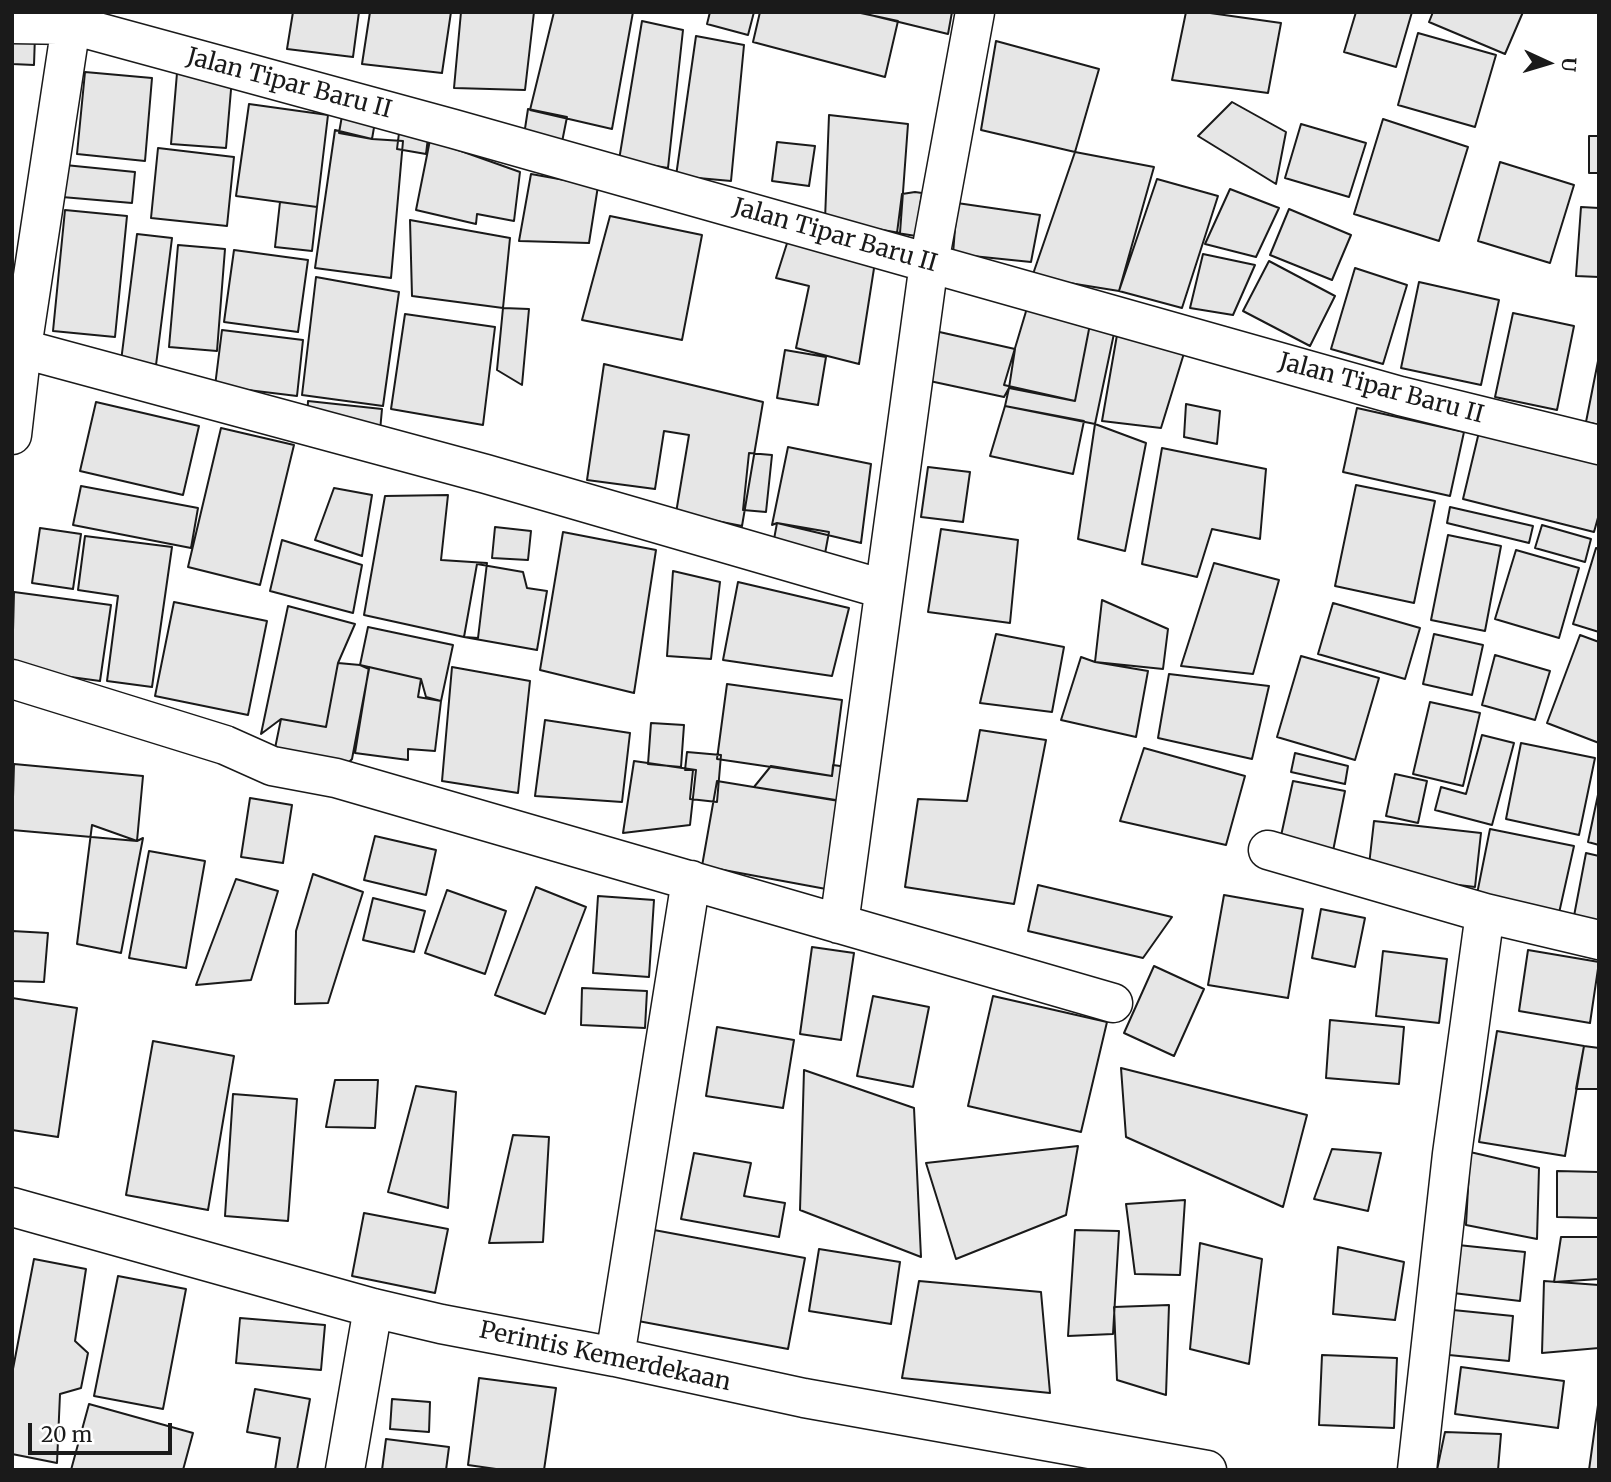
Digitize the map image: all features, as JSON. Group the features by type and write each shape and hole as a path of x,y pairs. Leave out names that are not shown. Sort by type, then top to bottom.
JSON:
{"street":[{"path":"839,924 929,263 975,12"},
{"path":"12,435 17,347 72,18"},
{"name":"Jalan Tipar Baru II","path":"12,24 72,18 454,129 1400,396 1599,446"},
{"path":"17,347 486,474 883,589"},
{"path":"12,679 225,746 272,766 336,779 1113,1003"},
{"path":"1268,850 1485,913 1599,940"},
{"path":"615,1357 691,880"},
{"path":"1417,1470 1452,1154 1485,913"},
{"name":"Perintis Kemerdekaan","path":"12,1207 373,1308 441,1324 615,1357 804,1398 1207,1470"},
{"path":"345,1470 373,1308"}],"building":[{"path":"293,12 359,12 353,57 287,49"},
{"path":"370,12 451,12 442,73 362,64"},
{"path":"461,12 534,12 525,90 454,88"},
{"path":"554,12 633,12 612,129 530,110"},
{"path":"710,12 754,12 748,35 707,24"},
{"path":"760,12 856,12 898,21 885,77 753,42"},
{"path":"858,12 952,12 948,34"},
{"path":"1186,12 1281,23 1268,93 1172,80"},
{"path":"1356,12 1412,12 1396,67 1344,52"},
{"path":"1433,12 1523,12 1505,54 1429,22"},
{"path":"642,21 683,30 668,168 619,160"},
{"path":"1418,33 1496,55 1475,127 1398,105"},
{"path":"12,34 35,35 34,65 12,64"},
{"path":"696,36 744,45 731,181 676,176"},
{"path":"996,41 1099,69 1075,152 981,130"},
{"path":"85,72 152,78 145,161 77,154"},
{"path":"177,73 232,78 226,148 171,144"},
{"path":"1232,102 1286,132 1276,184 1198,136"},
{"path":"249,104 328,115 317,207 236,196"},
{"path":"528,109 567,117 562,142 524,135"},
{"path":"343,110 376,116 372,139 339,133"},
{"path":"829,115 908,124 900,233 825,220"},
{"path":"1383,119 1468,147 1439,241 1354,214"},
{"path":"1301,124 1366,143 1349,197 1285,178"},
{"path":"400,125 429,129 426,154 397,149"},
{"path":"335,130 372,139 403,141 391,278 315,268"},
{"path":"1589,136 1599,136 1599,173 1589,173"},
{"path":"430,140 520,172 514,221 477,214 476,224 416,210"},
{"path":"777,142 815,146 809,186 772,181"},
{"path":"158,148 234,157 227,226 151,218"},
{"path":"1075,152 1154,167 1119,291 1032,277"},
{"path":"1500,162 1574,185 1550,263 1478,241"},
{"path":"65,165 135,172 132,203 62,197"},
{"path":"531,174 598,186 589,243 519,241"},
{"path":"1157,179 1218,196 1182,308 1119,291"},
{"path":"1230,189 1279,208 1256,257 1205,244"},
{"path":"922,193 916,236 897,233 902,194"},
{"path":"280,202 317,207 312,251 275,247"},
{"path":"957,203 1040,215 1031,262 953,254"},
{"path":"1581,207 1599,208 1599,277 1576,276"},
{"path":"1289,209 1351,235 1332,280 1270,255"},
{"path":"65,210 127,216 115,337 53,331"},
{"path":"610,216 702,235 682,340 582,320"},
{"path":"410,220 510,238 503,308 412,296"},
{"path":"137,234 172,238 156,365 121,361"},
{"path":"789,237 875,262 859,364 796,348 809,286 776,278"},
{"path":"178,245 225,249 217,351 169,347"},
{"path":"234,250 308,260 298,332 224,322"},
{"path":"1203,254 1255,265 1233,315 1190,308"},
{"path":"1269,261 1335,296 1310,346 1243,311"},
{"path":"1355,268 1407,285 1383,364 1331,349"},
{"path":"316,277 399,292 383,406 302,395"},
{"path":"1419,282 1499,300 1481,385 1401,368"},
{"path":"503,308 529,309 522,385 497,370"},
{"path":"1027,308 1091,319 1075,401 1004,385"},
{"path":"1513,313 1574,326 1557,410 1495,397"},
{"path":"405,314 495,327 483,425 391,409"},
{"path":"1091,319 1116,324 1095,424 1005,406 1009,388 1075,401"},
{"path":"222,330 303,340 297,396 215,386"},
{"path":"935,331 1015,349 1009,388 1004,397 925,380"},
{"path":"1117,335 1185,350 1161,428 1102,421"},
{"path":"785,350 826,357 818,405 777,398"},
{"path":"1599,356 1599,425 1586,422"},
{"path":"604,364 763,402 742,526 676,513 689,435 664,431 655,489 587,480"},
{"path":"308,401 382,409 380,431 307,423"},
{"path":"96,402 199,426 183,495 80,471"},
{"path":"1186,404 1220,411 1217,444 1184,437"},
{"path":"1005,406 1084,421 1073,474 990,456"},
{"path":"1357,408 1464,432 1450,496 1343,472"},
{"path":"1095,424 1146,443 1125,551 1078,539"},
{"path":"221,428 294,445 260,585 188,567"},
{"path":"1479,432 1599,462 1599,514 1594,532 1463,499"},
{"path":"788,447 871,464 861,543 777,523 772,525"},
{"path":"1162,448 1266,469 1260,539 1212,529 1197,577 1142,564"},
{"path":"749,453 772,455 766,512 743,510"},
{"path":"928,467 970,472 963,522 921,517"},
{"path":"1356,485 1435,501 1414,603 1335,586"},
{"path":"81,486 198,508 191,548 73,525"},
{"path":"334,488 372,495 362,556 315,540"},
{"path":"448,495 441,560 487,563 478,638 364,615 385,496"},
{"path":"1450,507 1533,526 1529,543 1447,523"},
{"path":"777,523 829,532 824,559 772,550"},
{"path":"1542,525 1591,539 1585,562 1535,548"},
{"path":"495,527 531,531 528,560 492,558"},
{"path":"40,528 81,534 73,589 32,583"},
{"path":"941,529 1018,540 1010,623 928,612"},
{"path":"563,532 656,550 634,693 540,670"},
{"path":"1448,535 1501,546 1485,631 1431,620"},
{"path":"85,536 172,547 152,687 107,681 118,596 78,590"},
{"path":"282,540 362,565 353,613 270,591"},
{"path":"1596,548 1599,549 1599,632 1573,624"},
{"path":"1516,550 1579,568 1559,638 1495,619"},
{"path":"1214,563 1279,580 1253,674 1181,666"},
{"path":"477,564 523,572 527,588 547,591 537,650 464,637"},
{"path":"673,571 720,582 711,659 667,656"},
{"path":"738,582 849,608 832,676 723,660"},
{"path":"14,592 111,605 100,681 12,669"},
{"path":"1102,600 1168,629 1163,669 1095,662"},
{"path":"174,602 267,621 248,715 155,696"},
{"path":"1333,603 1420,628 1405,679 1318,654"},
{"path":"288,606 355,624 338,663 326,727 281,719 261,734"},
{"path":"368,627 453,645 441,701 426,697 421,679 360,665"},
{"path":"996,634 1064,647 1052,712 980,703"},
{"path":"1434,634 1483,645 1472,695 1423,684"},
{"path":"1580,635 1599,642 1599,743 1547,723"},
{"path":"1495,655 1550,671 1535,720 1482,705"},
{"path":"1301,656 1379,678 1355,760 1277,737"},
{"path":"1081,657 1148,671 1136,737 1061,720"},
{"path":"338,663 360,665 369,669 352,759 337,775 272,763 281,719 326,727"},
{"path":"369,667 421,679 418,697 441,701 435,751 408,749 408,760 355,753"},
{"path":"452,667 530,681 518,793 442,781"},
{"path":"1169,674 1269,686 1252,759 1158,738"},
{"path":"727,684 842,700 832,776 717,759"},
{"path":"1430,702 1480,713 1463,786 1413,774"},
{"path":"545,720 630,733 622,802 535,796"},
{"path":"651,723 684,725 681,767 648,764"},
{"path":"980,730 1046,740 1014,904 905,887 918,799 967,801"},
{"path":"1482,735 1514,743 1492,825 1435,810 1441,787 1466,794"},
{"path":"1521,743 1595,758 1579,835 1506,819"},
{"path":"1144,748 1245,776 1226,845 1120,821"},
{"path":"687,752 721,755 717,802 690,799 693,770 685,770"},
{"path":"1295,753 1348,766 1345,784 1291,772"},
{"path":"634,761 696,770 690,825 623,833"},
{"path":"14,764 143,776 137,841 12,830"},
{"path":"833,765 847,767 842,801 754,787 771,766 832,776"},
{"path":"1395,774 1427,781 1418,823 1386,816"},
{"path":"717,781 839,801 826,889 702,866"},
{"path":"1293,781 1345,791 1332,856 1279,845"},
{"path":"1599,790 1599,845 1588,842"},
{"path":"250,798 292,805 283,863 241,857"},
{"path":"1374,821 1481,833 1475,887 1368,874"},
{"path":"92,825 137,841 143,838 121,953 77,944"},
{"path":"1490,829 1574,846 1557,922 1475,904"},
{"path":"375,836 436,850 426,895 364,880"},
{"path":"149,851 205,861 186,968 129,958"},
{"path":"1586,853 1599,856 1599,921 1574,916"},
{"path":"313,874 363,892 328,1003 295,1004 296,931"},
{"path":"236,879 278,891 251,980 196,985"},
{"path":"1038,885 1172,917 1143,958 1028,931"},
{"path":"536,887 586,907 545,1014 495,995"},
{"path":"447,890 506,911 485,974 425,953"},
{"path":"1224,895 1303,909 1288,998 1208,985"},
{"path":"598,896 654,900 649,977 593,973"},
{"path":"373,898 425,911 414,952 363,940"},
{"path":"1321,909 1365,918 1355,967 1312,958"},
{"path":"12,931 48,933 44,982 12,981"},
{"path":"812,947 854,953 841,1040 800,1034"},
{"path":"1528,950 1599,962 1590,1023 1519,1011"},
{"path":"1383,951 1447,959 1439,1023 1376,1016"},
{"path":"1154,966 1204,989 1174,1056 1124,1033"},
{"path":"582,988 647,991 645,1028 581,1025"},
{"path":"873,996 929,1007 913,1087 857,1076"},
{"path":"993,996 1107,1022 1081,1132 968,1106"},
{"path":"12,998 77,1008 58,1137 12,1130"},
{"path":"1330,1020 1404,1027 1399,1084 1326,1078"},
{"path":"717,1027 794,1040 783,1108 706,1096"},
{"path":"1497,1031 1584,1046 1565,1156 1479,1142"},
{"path":"153,1041 234,1056 208,1210 126,1195"},
{"path":"1584,1046 1599,1048 1599,1161 1598,1089 1576,1089"},
{"path":"1121,1068 1307,1115 1283,1207 1126,1137"},
{"path":"804,1070 914,1108 921,1257 800,1210"},
{"path":"335,1080 378,1080 375,1128 326,1127"},
{"path":"416,1086 456,1092 448,1208 388,1192"},
{"path":"233,1094 297,1099 288,1221 225,1216"},
{"path":"513,1135 549,1137 543,1242 489,1243"},
{"path":"1078,1146 1066,1215 956,1259 926,1163"},
{"path":"1332,1149 1381,1153 1368,1211 1314,1199"},
{"path":"1470,1152 1539,1168 1537,1239 1466,1225"},
{"path":"694,1153 751,1163 744,1196 785,1203 779,1237 681,1219"},
{"path":"1557,1171 1599,1172 1599,1218 1557,1217"},
{"path":"1185,1200 1180,1275 1135,1274 1126,1204"},
{"path":"364,1213 448,1229 435,1293 352,1276"},
{"path":"654,1230 805,1258 788,1349 638,1321"},
{"path":"1075,1230 1119,1231 1113,1334 1068,1336"},
{"path":"1561,1237 1599,1237 1599,1279 1554,1282"},
{"path":"1200,1243 1262,1259 1249,1364 1190,1349"},
{"path":"1458,1245 1525,1252 1520,1301 1453,1293"},
{"path":"1338,1247 1404,1262 1395,1320 1333,1314"},
{"path":"819,1249 900,1262 891,1324 809,1311"},
{"path":"34,1259 86,1269 75,1341 88,1353 81,1388 60,1394 57,1463 12,1454 12,1374"},
{"path":"118,1276 186,1289 163,1409 94,1396"},
{"path":"919,1281 1041,1292 1050,1393 902,1378"},
{"path":"1544,1281 1599,1285 1599,1348 1542,1353"},
{"path":"1169,1305 1166,1395 1117,1380 1114,1307"},
{"path":"1453,1310 1513,1316 1509,1361 1449,1355"},
{"path":"240,1318 325,1325 321,1370 236,1363"},
{"path":"1322,1355 1397,1358 1394,1428 1319,1425"},
{"path":"1461,1367 1564,1381 1558,1428 1455,1414"},
{"path":"479,1378 556,1388 544,1470 503,1470 468,1465"},
{"path":"255,1389 310,1399 297,1470 275,1470 280,1438 247,1432"},
{"path":"1599,1398 1599,1470 1589,1470"},
{"path":"392,1399 430,1402 429,1432 390,1429"},
{"path":"89,1404 193,1433 183,1470 71,1470"},
{"path":"1445,1432 1501,1434 1498,1470 1437,1470"},
{"path":"386,1439 449,1447 446,1470 382,1470"}]}
